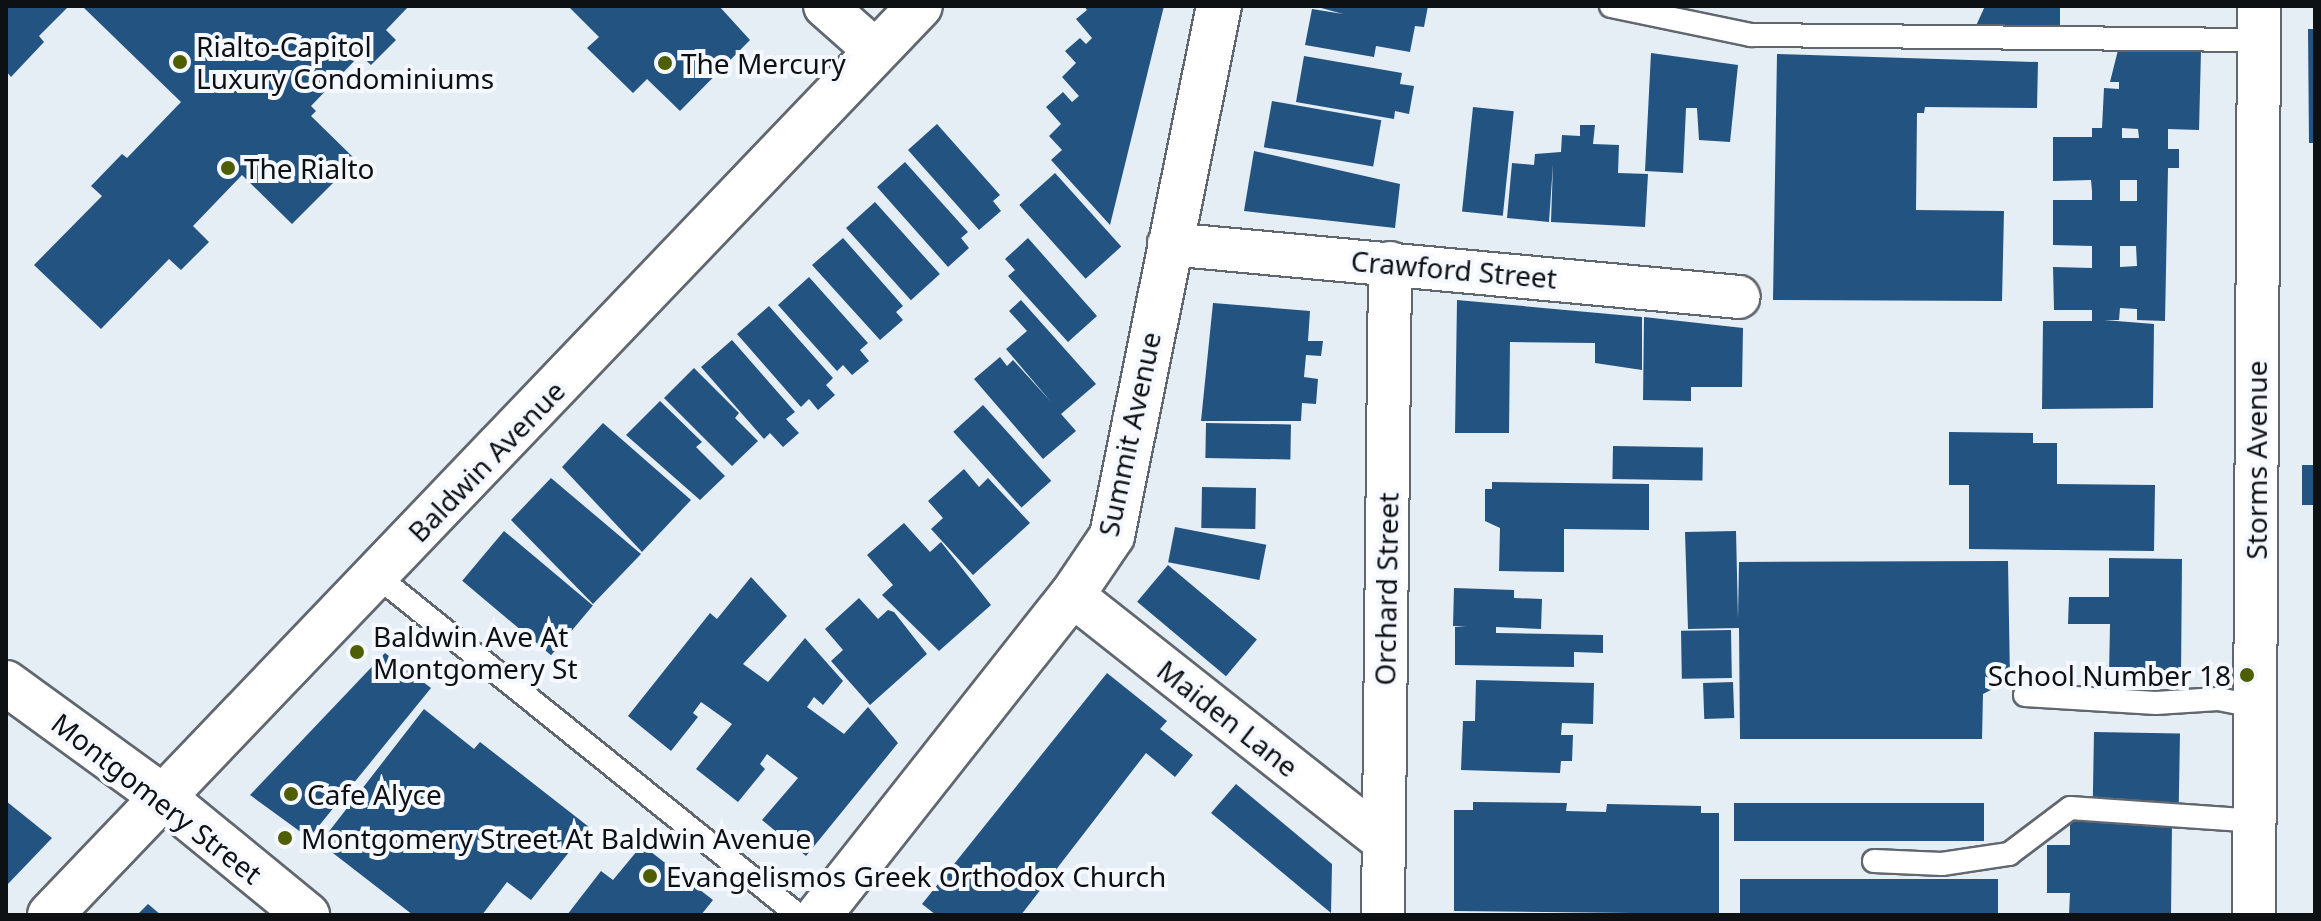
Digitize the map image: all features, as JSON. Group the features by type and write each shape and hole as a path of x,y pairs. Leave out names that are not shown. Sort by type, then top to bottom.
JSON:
{"main road":[{"name":"Baldwin Avenue","path":"50,915 920,6"},
{"name":"Summit Avenue","path":"819,915 1072,595 1112,536 1219,6"},
{"name":"Montgomery Street","path":"6,683 164,798 307,915"}],"street":[{"path":"833,13 877,52"},
{"name":"Storms Avenue","path":"2254,915 2258,23"},
{"name":"Crawford Street","path":"1169,244 1739,297"},
{"name":"Orchard Street","path":"1383,915 1390,263"},
{"name":"Maiden Lane","path":"1072,595 1383,841"}],"lane":[{"path":"1611,6 1751,35 2258,23"},
{"path":"377,576 798,915"},
{"path":"2025,695 2156,703 2218,699 2255,706"},
{"path":"1874,861 1942,864 2009,854 2070,808 2254,821"}],"building":[{"path":"6,6 69,6 39,36 44,42 11,77 6,71"},
{"name":"The Rialto","path":"82,6 409,6 386,30 396,40 371,65 360,55 311,106 316,111 311,116 356,160 292,224 242,175 193,226 209,242 181,270 169,259 101,329 34,265 102,196 91,186 122,154 127,158 181,102"},
{"name":"The Mercury","path":"568,6 719,6 750,40 680,111 647,79 633,93 587,48 599,37"},
{"path":"1084,6 1164,6 1110,225 1051,160 1062,150 1049,136 1061,124 1046,107 1063,92 1072,102 1079,96 1062,77 1076,63 1065,51 1080,38 1086,44 1092,38 1076,19 1087,10"},
{"path":"1314,6 1428,6 1424,27 1415,26 1410,52 1376,46 1374,57 1305,45 1312,9 1343,14"},
{"path":"1985,6 2060,6 2060,29 1975,28"},
{"path":"2308,29 2315,29 2315,143 2309,143"},
{"path":"2118,50 2201,51 2199,130 2168,129 2168,149 2179,149 2179,168 2168,168 2165,321 2137,320 2137,309 2120,308 2119,320 2104,320 2154,324 2153,408 2042,409 2043,321 2092,321 2092,310 2054,310 2053,267 2092,268 2092,246 2053,245 2053,200 2092,200 2092,191 2091,180 2053,181 2053,137 2092,137 2092,128 2102,128 2104,88 2119,89 2119,82 2110,82","holes":["2122,128 2138,129 2139,138 2122,138","2120,180 2137,180 2137,201 2120,201","2120,246 2136,246 2137,266 2120,267"]},
{"path":"1651,53 1738,65 1730,142 1699,140 1697,108 1686,108 1683,173 1645,171"},
{"path":"1777,54 2038,62 2037,108 1925,107 1924,113 1917,113 1916,210 2004,211 2002,301 1773,300"},
{"path":"1304,56 1402,73 1400,84 1414,86 1409,114 1395,111 1394,119 1296,102"},
{"path":"1272,101 1381,120 1373,167 1264,147"},
{"path":"1473,107 1514,111 1503,216 1462,211"},
{"path":"937,124 1000,195 993,201 1001,211 979,230 908,150"},
{"path":"1580,125 1595,125 1593,144 1619,145 1618,173 1648,174 1645,227 1551,222 1553,164 1549,222 1507,218 1512,163 1534,165 1535,154 1561,152 1562,135 1580,136"},
{"path":"1254,151 1400,184 1395,228 1244,211"},
{"path":"905,162 968,232 961,238 969,248 948,267 877,187"},
{"path":"1055,173 1121,247 1086,279 1019,205"},
{"path":"875,202 940,274 911,300 846,228"},
{"path":"843,238 903,306 896,312 903,320 880,340 812,265"},
{"path":"1028,238 1097,316 1068,342 1008,276 1015,270 1005,259"},
{"path":"809,277 868,343 860,350 869,361 852,375 843,365 837,371 778,305"},
{"path":"1021,300 1096,384 1061,414 1076,431 1043,459 974,379 1000,357 1007,366 1013,360 1052,403 1006,349 1027,331 1009,311"},
{"path":"1457,300 1642,317 1642,370 1595,363 1595,343 1510,342 1509,433 1455,433"},
{"path":"1213,303 1310,311 1308,341 1323,341 1321,356 1306,355 1304,377 1318,379 1316,404 1302,403 1301,421 1201,421"},
{"path":"769,306 833,378 826,385 835,395 818,410 809,399 801,407 737,334"},
{"path":"1644,317 1743,328 1742,387 1691,387 1691,401 1643,400"},
{"path":"732,340 795,412 786,419 799,433 783,447 770,433 764,439 701,367"},
{"path":"694,368 739,413 735,418 758,441 732,466 664,398"},
{"path":"660,401 702,442 696,447 725,476 700,500 626,435"},
{"path":"983,405 1051,481 1022,508 953,432"},
{"path":"603,423 691,500 642,552 562,467"},
{"path":"1206,423 1291,424 1290,459 1205,458"},
{"path":"1949,432 2033,433 2033,443 2057,443 2057,484 2155,485 2154,551 1969,549 1969,485 1949,485"},
{"path":"1613,446 1703,448 1702,481 1612,479"},
{"path":"2302,465 2315,465 2315,505 2302,505"},
{"path":"964,469 979,487 988,478 1030,523 973,575 931,529 943,518 928,501"},
{"path":"551,478 641,554 593,604 511,520"},
{"path":"1492,482 1649,484 1649,530 1564,529 1564,572 1499,571 1500,528 1485,521 1485,489 1492,489"},
{"path":"1202,487 1256,488 1255,529 1201,528"},
{"path":"904,523 930,552 941,542 991,605 939,651 882,595 893,585 867,555"},
{"path":"1175,527 1266,545 1259,580 1168,562"},
{"path":"504,531 593,606 551,655 462,581"},
{"path":"1736,531 1738,619 1739,562 2008,561 2010,680 1983,694 1982,739 1740,739 1739,628 1688,629 1685,532"},
{"path":"2109,558 2182,559 2181,677 2109,676 2110,624 2068,624 2069,597 2109,597"},
{"path":"1168,565 1257,640 1226,676 1137,602"},
{"path":"751,577 787,616 743,664 768,682 805,638 843,681 823,705 814,697 807,707 844,734 868,707 898,743 806,856 762,820 798,778 767,754 760,764 765,769 738,802 696,769 732,724 701,702 693,713 698,717 671,751 628,716 710,613 717,619"},
{"path":"1454,588 1514,590 1514,598 1542,599 1541,629 1496,627 1496,633 1603,635 1603,653 1574,652 1574,667 1455,665 1455,627 1466,626 1453,626"},
{"path":"859,598 878,619 888,610 894,612 927,654 870,705 831,661 843,650 825,629"},
{"path":"1731,630 1732,678 1682,679 1681,631"},
{"path":"385,653 431,688 309,838 250,795"},
{"path":"1107,673 1167,721 1160,729 1193,755 1175,777 1146,753 1021,915 936,915 922,904"},
{"path":"1476,680 1594,683 1593,724 1562,723 1561,735 1573,735 1572,761 1561,761 1560,773 1461,770 1463,721 1475,721"},
{"path":"1733,682 1734,718 1704,719 1703,683"},
{"path":"424,709 474,749 480,742 589,827 531,900 507,882 482,915 413,915 320,843"},
{"path":"2094,732 2180,734 2179,803 2093,802"},
{"path":"1236,784 1332,864 1331,913 1211,813"},
{"path":"6,801 52,838 6,886"},
{"path":"1473,802 1567,803 1566,811 1606,812 1607,804 1701,806 1701,813 1719,813 1719,914 1454,911 1454,810 1473,810"},
{"path":"1734,803 1984,803 1984,841 1734,841"},
{"path":"2070,820 2172,822 2171,915 2069,915 2070,893 2047,893 2047,845 2070,845"},
{"name":"Evangelismos Greek Orthodox Church","path":"642,845 713,900 701,915 567,915 601,871 613,880"},
{"path":"1740,879 1998,879 1998,915 1740,915"},
{"path":"148,904 161,915 137,915"}],"place":[{"name":"Rialto-Capitol Luxury Condominiums","path":"180,62"},
{"name":"The Mercury","path":"665,63"},
{"name":"The Rialto","path":"228,168"},
{"name":"Baldwin Ave At Montgomery St","path":"357,652"},
{"name":"School Number 18","path":"2247,675"},
{"name":"Cafe Alyce","path":"291,794"},
{"name":"Montgomery Street At Baldwin Avenue","path":"285,838"},
{"name":"Evangelismos Greek Orthodox Church","path":"650,876"}]}
